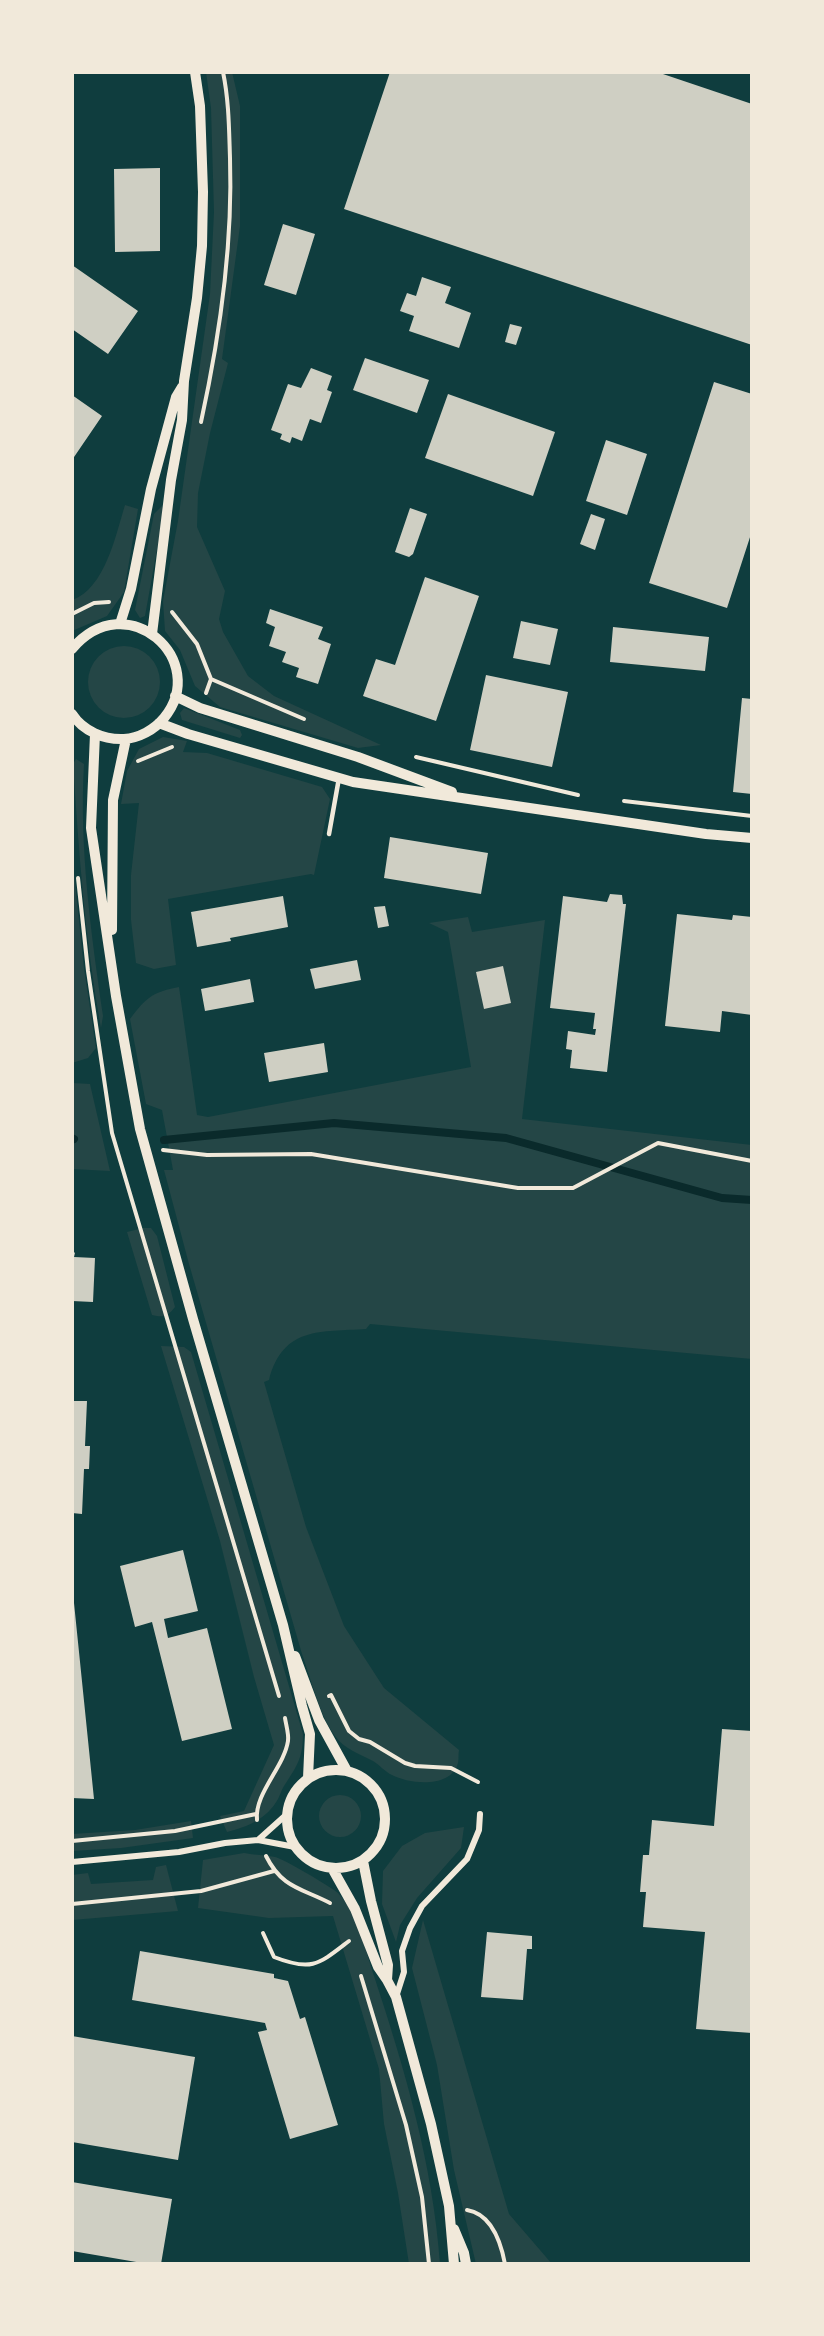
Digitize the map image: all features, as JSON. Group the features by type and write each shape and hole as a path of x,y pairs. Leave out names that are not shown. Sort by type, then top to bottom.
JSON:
{"street":[{"path":"152,634 171,480 182,420 184,381 197,298 202,246 200,106 195,72"},
{"path":"120,624 131,589 151,489 176,398 184,381"},
{"path":"72,649 81,638 93,630 120,624 142,628 152,634 166,649 176,668 175,696 166,715 159,723 138,736 126,739 95,734 84,727 72,714"},
{"path":"175,696 200,708 358,757 473,800"},
{"path":"159,723 188,734 353,782 706,834 752,838"},
{"path":"95,734 91,828 132,1084 146,1149 193,1319 307,1704 310,1734 308,1778"},
{"path":"111,964 113,800 126,739"},
{"path":"307,1704 347,1771"},
{"path":"327,1771 347,1771 361,1776 372,1785 380,1796 386,1821 383,1834 375,1849 363,1860 348,1867 332,1868 312,1862 296,1847 288,1832 287,1814 294,1794 308,1778 327,1771"},
{"path":"258,1840 287,1814"},
{"path":"396,1997 404,1972 402,1951 410,1928 422,1906 468,1859 479,1830 480,1814"},
{"path":"72,1862 179,1852 225,1843 258,1840 296,1847"},
{"path":"363,1860 388,1965 387,1980"},
{"path":"332,1868 356,1909 378,1967 396,1997 431,2124 449,2206 454,2264"},
{"path":"450,2220 464,2253 466,2264"}],"lane":[{"path":"329,834 339,778"}],"path":[{"path":"72,614 94,603 106,602"},
{"path":"211,679 309,722"},
{"path":"407,755 585,797"},
{"path":"618,801 752,816"},
{"path":"146,1149 207,1155 311,1154 518,1188 573,1188 658,1143 752,1161"},
{"path":"72,1841 175,1831 256,1814 289,1740 283,1710 331,1695 349,1731 359,1739 370,1742 405,1763 415,1766 451,1768 478,1782"},
{"path":"72,1904 201,1891 274,1871 302,1892 337,1907"},
{"path":"349,1932 353,1951"},
{"path":"263,1933 274,1957 293,1965 319,1964 350,1941"},
{"path":"360,1971 406,2125 422,2197 429,2264"},
{"path":"449,2206 473,2211 489,2223 501,2243 505,2264"}],"shaded area":[{"path":"206,72 232,72 240,106 240,226 222,359 228,363 198,493 197,527 225,591 219,619 223,632 248,676 274,696 381,745 358,748 220,707 195,686 180,650 165,631 163,601 178,521 210,294 214,212 211,108"},
{"path":"125,505 138,509 124,592 107,616 72,631 72,600 93,585 101,573 113,545"},
{"path":"162,506 163,516 145,616 140,618 135,610 154,514"},
{"path":"124,646 144,652 154,662 160,682 154,702 144,712 124,718 104,712 94,702 88,682 94,662 104,652"},
{"path":"184,708 240,730 242,735 240,738 182,720 180,713"},
{"path":"163,737 187,741 183,752 207,753 322,787 330,799 314,875 168,899 176,965 154,969 136,963 131,920 131,875 139,803 121,804 127,771 139,749"},
{"path":"76,759 84,764 83,827 90,922 103,1016 101,1028 83,896 73,764"},
{"path":"72,854 84,968 96,1048 88,1058 72,1063"},
{"path":"468,917 472,932 545,920 522,1119 752,1145 752,1359 370,1324 366,1329 306,1335 294,1341 284,1350 275,1362 269,1380 264,1382 306,1527 344,1626 384,1688 459,1750 458,1763 447,1777 439,1781 419,1782 392,1775 373,1761 352,1751 335,1736 320,1708 302,1654 189,1264 164,1170 173,1170 162,1110 146,1104 130,1019 150,997 179,987 197,1115 208,1117 471,1067 448,932 429,923"},
{"path":"72,1083 90,1084 110,1171 72,1169"},
{"path":"151,1228 157,1236 175,1307 163,1316 152,1315 127,1232"},
{"path":"161,1346 184,1347 191,1352 303,1734 298,1762 273,1806 256,1821 227,1832 220,1816 244,1811 274,1745 254,1677 220,1541"},
{"path":"340,1795 355,1801 361,1816 355,1831 340,1837 325,1831 319,1816 325,1801"},
{"path":"191,1821 193,1838 121,1848 72,1851 72,1834 135,1830"},
{"path":"464,1827 461,1848 417,1898 400,1925 396,1942 382,1904 383,1871 402,1846 425,1833"},
{"path":"244,1853 280,1859 318,1880 338,1893 356,1921 407,2082 416,2118 431,2190 440,2264 409,2264 384,2124 379,2069 333,1916 269,1918 198,1908 203,1860"},
{"path":"166,1865 178,1911 72,1920 72,1875 88,1873 91,1884 153,1880 156,1867"},
{"path":"423,1920 509,2214 552,2264 476,2264 454,2170 437,2065 412,1968"}],"building":[{"path":"390,72 657,72 752,104 752,345 344,209"},
{"path":"160,168 160,251 115,252 114,169"},
{"path":"283,224 315,234 296,295 264,285"},
{"path":"72,265 138,311 108,354 72,329"},
{"path":"422,277 451,287 445,303 471,313 459,348 409,331 414,316 400,311 407,293 416,296"},
{"path":"510,324 522,327 516,345 505,342"},
{"path":"365,358 429,380 417,413 353,390"},
{"path":"311,368 332,376 327,390 332,392 321,423 310,419 302,441 292,437 290,443 280,439 282,434 271,430 288,384 301,388"},
{"path":"714,382 752,394 752,531 727,608 649,583"},
{"path":"448,394 555,432 533,496 425,458"},
{"path":"72,395 102,416 72,460"},
{"path":"606,440 647,454 627,515 586,501"},
{"path":"410,508 427,514 413,554 409,557 395,552"},
{"path":"591,514 605,519 595,550 580,544"},
{"path":"425,577 479,596 436,721 363,696 376,659 395,665"},
{"path":"270,609 323,627 318,639 331,644 318,684 296,677 299,668 282,662 286,652 269,646 275,627 266,623"},
{"path":"521,621 558,629 550,665 513,658"},
{"path":"613,627 709,637 705,671 610,662"},
{"path":"486,675 568,692 552,767 470,750"},
{"path":"742,698 752,699 752,794 733,792"},
{"path":"390,837 488,853 481,894 384,878"},
{"path":"610,894 622,895 623,904 626,904 607,1072 570,1068 572,1050 566,1049 568,1031 595,1035 596,1029 593,1029 595,1013 550,1008 563,896 607,902"},
{"path":"283,896 288,927 197,947 191,912"},
{"path":"385,906 389,926 378,928 374,907"},
{"path":"677,914 732,920 733,915 752,917 752,1015 722,1011 720,1032 665,1026"},
{"path":"357,960 361,980 315,989 310,969"},
{"path":"503,966 511,1003 484,1009 476,972"},
{"path":"250,979 254,1002 205,1011 201,989"},
{"path":"324,1043 328,1072 269,1082 264,1053"},
{"path":"72,1250 75,1253 74,1257 95,1258 93,1302 72,1301"},
{"path":"72,1401 87,1401 85,1446 90,1446 89,1469 84,1469 82,1514 72,1513"},
{"path":"183,1550 198,1611 164,1619 168,1638 207,1628 232,1729 182,1741 152,1622 135,1627 120,1566"},
{"path":"72,1603 74,1603 94,1799 72,1798"},
{"path":"722,1729 752,1731 752,2033 696,2029 705,1932 643,1927 646,1892 640,1892 643,1855 649,1855 652,1820 714,1826"},
{"path":"487,1932 532,1936 532,1949 527,1949 523,2000 481,1997"},
{"path":"140,1951 274,1974 274,1978 288,1981 300,2019 305,2017 338,2125 290,2139 258,2032 267,2030 265,2023 132,2000"},
{"path":"72,2036 195,2057 178,2160 72,2142"},
{"path":"72,2182 172,2199 161,2264 148,2264 72,2251"}],"waterway":[{"path":"164,1140 334,1123 506,1138 722,1198 752,1200"}]}
